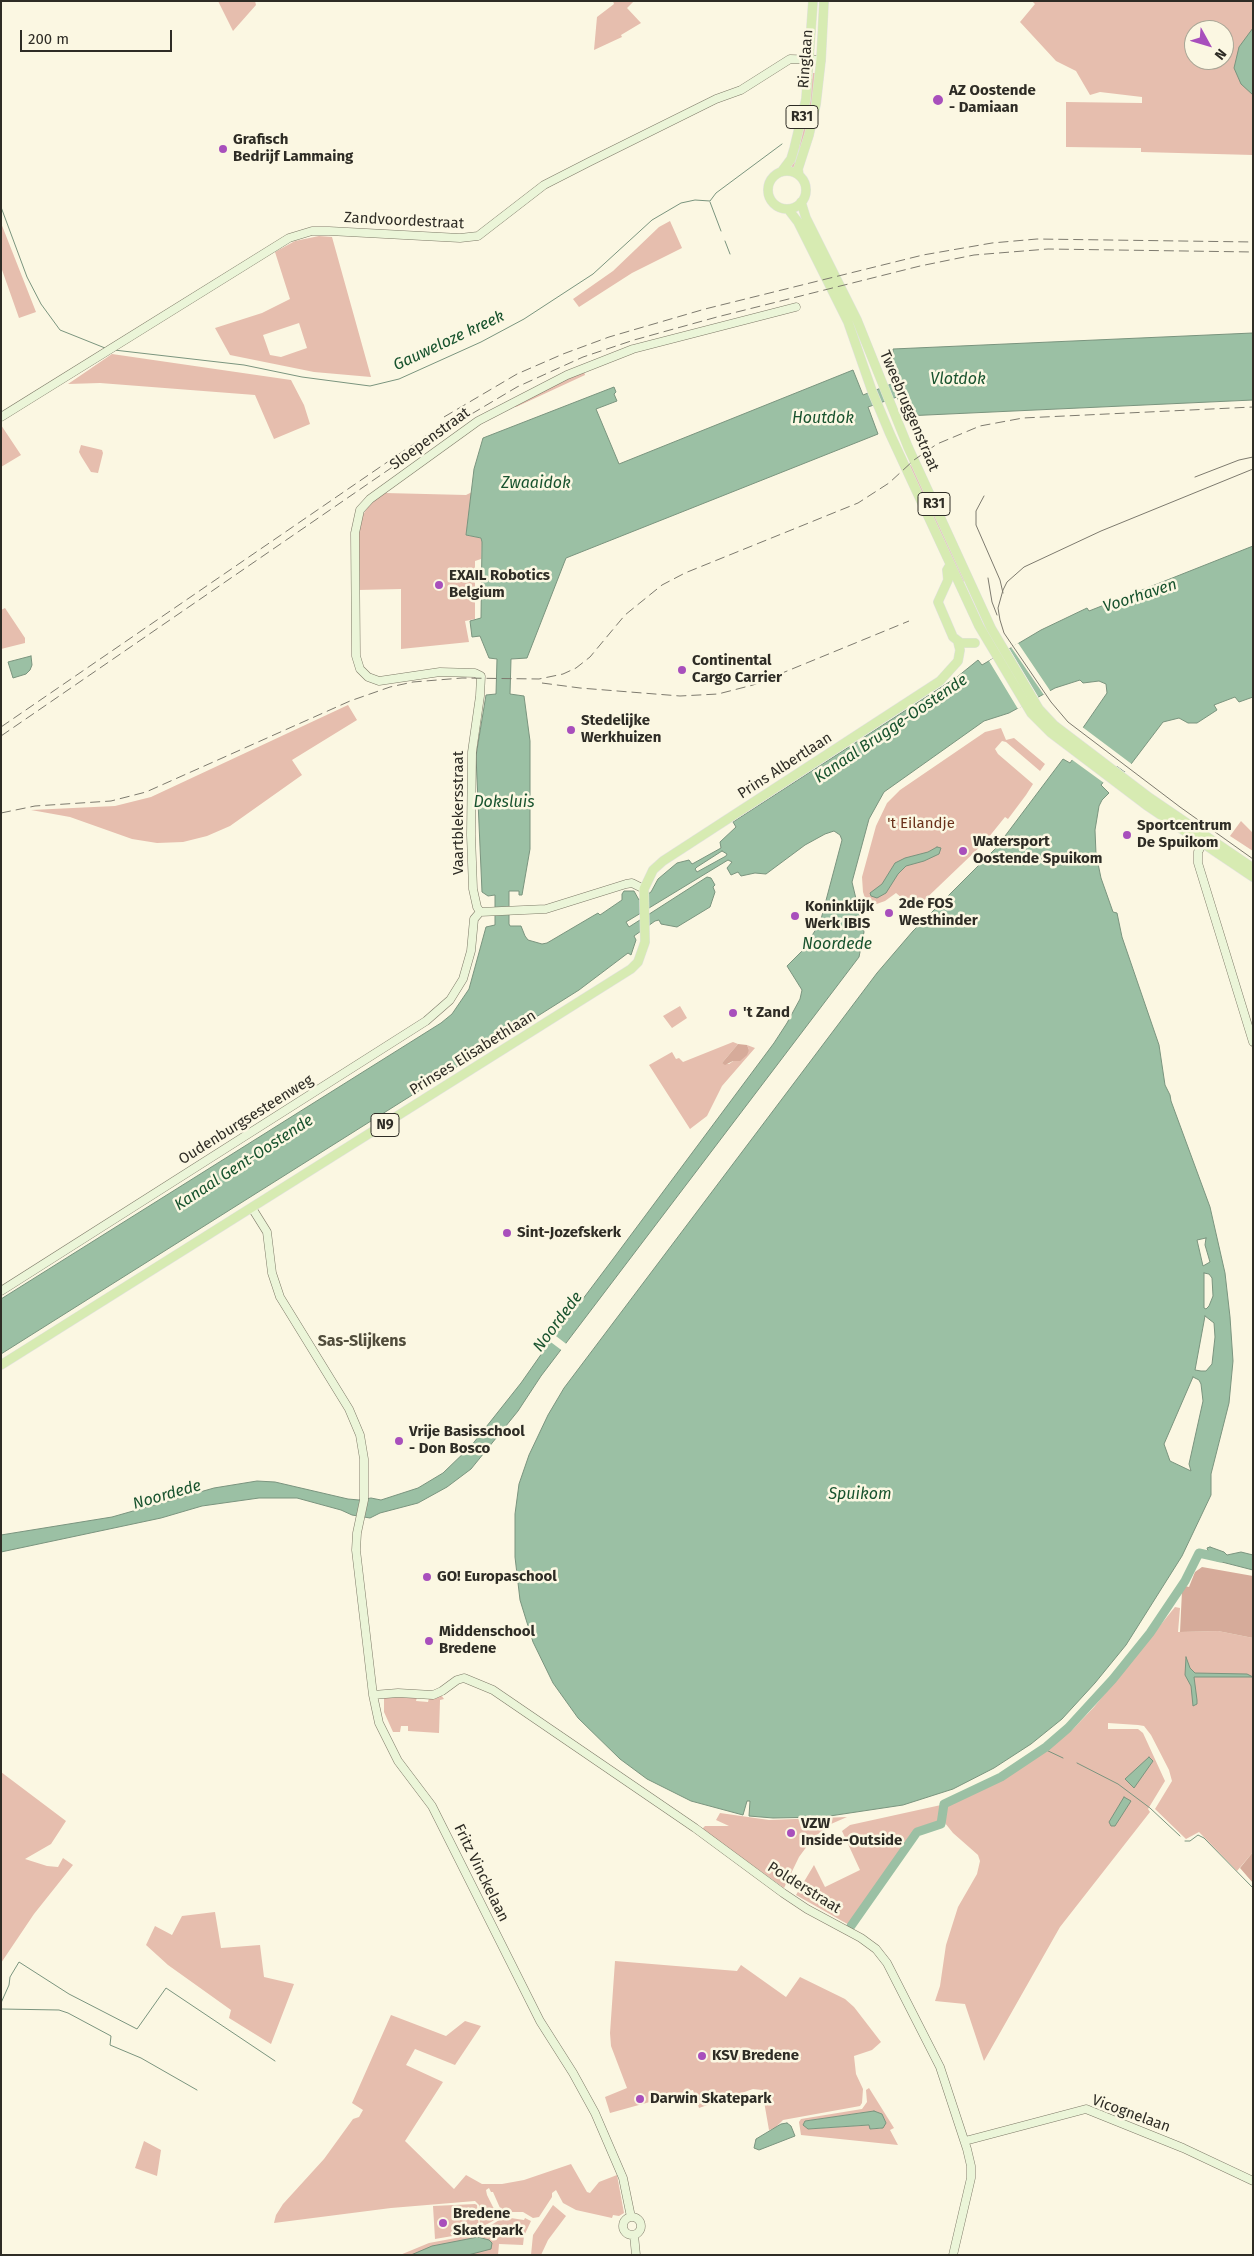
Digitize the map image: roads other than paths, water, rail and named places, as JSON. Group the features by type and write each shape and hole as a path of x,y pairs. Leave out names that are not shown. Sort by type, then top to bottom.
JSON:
{"main road":[{"name":"Ringlaan","path":"782,171 791,159 801,124 810,59 813,1"},
{"name":"Ringlaan","path":"799,175 800,158 809,135 816,104 821,60 824,1"},
{"path":"782,171 799,175"},
{"name":"R31","path":"782,171 772,178 768,194 776,206 788,209"},
{"name":"R31","path":"799,175 806,187 801,202"},
{"path":"788,209 801,202"},
{"name":"Tweebruggenstraat","path":"801,202 806,218 857,320 883,387 991,628 1000,654"},
{"name":"Tweebruggenstraat","path":"788,209 798,222 848,322 879,409 984,635 1000,654 1035,711 1049,721 1079,749 1202,844"},
{"path":"950,565 947,570 948,580 938,602 950,633 958,642 959,657 950,673"},
{"path":"942,591 952,585 960,585 978,600"},
{"name":"Prins Albertlaan","path":"644,892 649,875 663,861 956,670 975,643 991,628"},
{"path":"958,642 975,643"},
{"path":"1202,844 1253,868"},
{"path":"1202,844 1253,877"},
{"name":"Prinses Elisabethlaan","path":"1,1365 631,970 638,962 644,945 644,892"}],"street":[{"name":"Zandvoordestraat","path":"1,417 284,242 302,233 329,231 460,238 478,236 544,186 716,99 741,90 790,59 821,60"},
{"name":"Sloepenstraat","path":"481,679 477,673 440,672 379,680 368,677 360,669 356,656 355,533 357,517 363,505 478,421 567,375 598,361 648,345 796,307"},
{"name":"Vaartblekersstraat","path":"480,912 473,889 471,826 472,752 481,679"},
{"path":"1202,844 1198,863 1253,1042"},
{"path":"480,912 526,911 566,904 632,883 644,892"},
{"name":"Oudenburgsesteenweg","path":"1,1291 426,1021 450,1000 459,986 468,964 474,919 480,912"},
{"name":"Fritz Vinckelaan","path":"252,1208 269,1238 272,1273 280,1297 349,1409 359,1430 364,1459 364,1500 358,1528 356,1559 373,1695 379,1723 392,1751 432,1806 540,2021 573,2073 594,2113 623,2178 631,2217"},
{"name":"Polderstraat","path":"373,1695 398,1693 429,1695 444,1690 454,1682 464,1678 492,1690 695,1828 807,1910 861,1938 876,1949 887,1963 940,2067 965,2141 971,2166 970,2178 953,2255"},
{"name":"Vicognelaan","path":"965,2141 1086,2109 1183,2148 1253,2181"},
{"path":"631,2217 638,2218 642,2224 640,2231 634,2235 627,2233 624,2228 625,2220 631,2217"},
{"path":"634,2235 636,2255"}],"water":[{"path":"1253,28 1253,95 1241,84 1234,68 1239,47"},
{"name":"Spuikom","path":"1253,333 1253,400 905,416 897,397 868,407 878,434 566,558 527,658 511,659 510,694 524,696 530,741 530,849 522,895 519,895 519,891 509,891 509,924 510,926 521,926 528,940 542,944 547,943 598,913 600,915 622,900 624,891 634,891 639,900 651,892 658,879 677,863 689,860 692,864 721,848 720,842 736,827 733,822 957,677 978,660 982,665 1041,630 1087,608 1089,611 1253,546 1253,697 1239,702 1235,697 1214,705 1217,710 1197,723 1188,723 1179,718 1163,722 1125,772 1117,766 1101,785 1109,793 1099,806 1095,830 1096,854 1101,878 1113,912 1117,913 1122,937 1159,1045 1165,1085 1210,1207 1225,1273 1233,1361 1229,1403 1211,1474 1211,1495 1182,1556 1126,1645 1062,1719 1031,1744 994,1768 953,1789 903,1805 823,1817 773,1818 749,1816 750,1801 747,1801 743,1815 691,1801 647,1779 620,1759 578,1718 553,1683 533,1642 520,1600 515,1557 515,1514 519,1484 529,1455 548,1415 564,1388 877,973 913,931 996,848 1063,759 1070,763 1085,742 1078,735 1107,693 1106,684 1099,681 1083,683 1080,680 1055,688 1009,713 984,721 884,792 869,819 852,882 857,903 862,903 858,906 864,932 859,957 541,1376 518,1411 471,1469 447,1487 418,1503 380,1513 370,1518 352,1515 341,1510 297,1498 259,1498 202,1506 161,1518 1,1552 1,1535 112,1517 214,1488 257,1481 275,1482 348,1499 371,1498 381,1500 418,1488 443,1473 471,1446 521,1383 566,1319 774,1043 800,999 802,990 787,966 802,951 820,923 842,840 840,835 834,831 805,845 766,874 755,873 741,876 738,872 731,875 727,868 732,862 728,860 626,922 629,927 707,877 711,878 715,885 713,887 715,892 710,907 677,927 661,924 659,920 655,921 634,936 636,940 631,955 628,953 579,990 1,1354 1,1299 441,1023 452,1014 469,989 486,927 495,925 495,895 488,896 482,892 476,756 486,695 496,694 497,659 489,658 480,636 472,637 470,621 481,618 482,542 481,538 466,535 474,469 483,438 614,387 617,401 596,409 619,464 853,370 863,395 894,383 893,349","holes":["722,851 727,854 697,872 695,869","1206,1238 1205,1245 1210,1262 1203,1266 1197,1240","1204,1273 1209,1274 1212,1278 1213,1296 1209,1306 1206,1309 1204,1308","1205,1316 1214,1323 1215,1337 1212,1364 1206,1371 1195,1370","1193,1377 1199,1380 1201,1384 1203,1401 1189,1464 1191,1471 1170,1461 1164,1444"]},
{"path":"31,656 32,665 30,670 26,674 13,678 8,662"},
{"path":"937,847 941,848 939,854 906,866 898,874 886,893 877,898 871,896 870,893 882,884 895,863"},
{"path":"1210,1547 1227,1555 1241,1552 1253,1555 1253,1570 1214,1560 1207,1548"},
{"path":"1186,1657 1190,1668 1195,1673 1247,1674 1253,1677 1194,1677 1197,1704 1193,1706 1191,1686 1185,1675"},
{"path":"1149,1757 1153,1761 1134,1788 1125,1779"},
{"path":"1124,1797 1131,1801 1115,1826 1111,1826 1109,1822"},
{"path":"874,2111 882,2114 886,2123 883,2128 870,2129 869,2125 808,2129 803,2125 805,2121"},
{"path":"787,2123 791,2126 795,2136 759,2150 754,2148 756,2139 781,2124"},
{"path":"478,2237 489,2240 492,2243 491,2249 468,2255 411,2255 432,2246"}],"waterway":[{"name":"Gauweloze kreek","path":"114,350 244,365 302,377 370,386 399,379 481,342 524,319 593,274 652,220 681,203 695,200 710,201 716,193 782,144"},
{"path":"710,202 721,231"},
{"name":"Gauweloze kreek","path":"1,207 27,277 41,304 60,330 105,348"},
{"path":"725,241 730,254"},
{"path":"851,1926 917,1832 941,1824 944,1804 1001,1777 1046,1747 1068,1728 1113,1679 1150,1633 1185,1581 1199,1553 1221,1558"},
{"path":"1044,1749 1063,1758"},
{"path":"1077,1763 1118,1784 1150,1808 1180,1836"},
{"path":"1185,1841 1190,1841 1198,1835 1204,1838 1253,1888"},
{"path":"1,2003 9,1985 10,1977 19,1962 69,1994 137,2029 166,1988 275,2061"},
{"path":"1,2009 59,2010 68,2013 111,2036 110,2045 141,2058 197,2090"}],"tram line":[{"path":"1195,477 1239,460 1253,457"},
{"path":"1253,469 1101,531 1024,567 1007,582 998,608 1004,633 1051,702 1068,722 1180,807 1253,859"},
{"path":"984,496 976,511 976,525 1000,580 1003,593"},
{"path":"988,578 992,602 997,615"}],"railway":[{"path":"444,417 517,374 609,337 705,309 923,255 992,243 1037,239 1253,242"},
{"path":"1,736 458,422 517,387 583,357 634,340 717,317 920,266 974,255 1048,249 1253,252"},
{"path":"1,813 35,806 111,801 146,792 350,701 390,687 413,682 462,678 539,679 563,674 576,668 590,657 625,615 662,585 685,573 858,503 889,483 914,460 937,444 980,426 1023,418 1253,407"},
{"path":"1,727 453,417"},
{"path":"542,683 680,696 718,694 753,685 909,621"}],"place":[{"name":"AZ Oostende - Damiaan","path":"938,100"},
{"name":"Grafisch Bedrijf Lammaing","path":"223,149"},
{"name":"EXAIL Robotics Belgium","path":"439,585"},
{"name":"Continental Cargo Carrier","path":"682,670"},
{"name":"Stedelijke Werkhuizen","path":"571,730"},
{"name":"Sportcentrum De Spuikom","path":"1127,835"},
{"name":"Watersport Oostende Spuikom","path":"963,851"},
{"name":"2de FOS Westhinder","path":"889,913"},
{"name":"Koninklijk Werk IBIS","path":"795,916"},
{"name":"'t Zand","path":"733,1013"},
{"name":"Sint-Jozefskerk","path":"507,1233"},
{"name":"Vrije Basisschool - Don Bosco","path":"399,1441"},
{"name":"GO! Europaschool","path":"427,1577"},
{"name":"Middenschool Bredene","path":"429,1641"},
{"name":"VZW Inside-Outside","path":"791,1833"},
{"name":"KSV Bredene","path":"702,2056"},
{"name":"Darwin Skatepark","path":"640,2099"},
{"name":"Bredene Skatepark","path":"443,2223"}],"district":[{"name":"Sas-Slijkens","path":"362,1342"}],"water label":[{"name":"Vlotdok","path":"958,380"},
{"name":"Houtdok","path":"823,419"},
{"name":"Zwaaidok","path":"536,484"},
{"name":"Voorhaven","path":"1140,596"},
{"name":"Kanaal Brugge-Oostende","path":"891,729"},
{"name":"Doksluis","path":"504,803"},
{"name":"Noordede","path":"837,945"},
{"name":"Kanaal Gent-Oostende","path":"244,1163"},
{"name":"Noordede","path":"558,1322"},
{"name":"Noordede","path":"167,1495"}],"park label":[{"name":"'t Eilandje","path":"921,824"}]}
